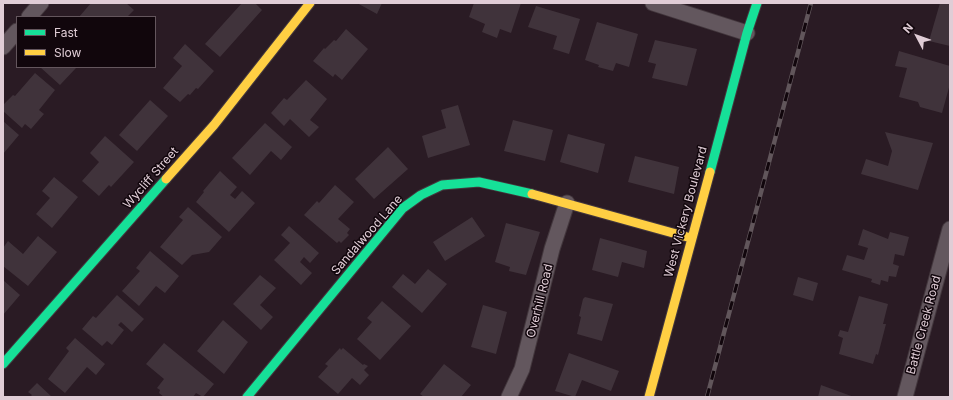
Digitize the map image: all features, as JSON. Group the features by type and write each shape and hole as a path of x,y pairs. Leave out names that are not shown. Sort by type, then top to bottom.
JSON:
{"street":[{"path":"30,16 41,3"},
{"name":"Wycliff Street","path":"3,364 214,124 310,3"},
{"path":"653,3 747,33"},
{"name":"West Vickery Boulevard","path":"747,33 752,3"},
{"name":"West Vickery Boulevard","path":"650,397 691,238 756,3"},
{"path":"3,47 16,32"},
{"name":"Sandalwood Lane","path":"247,397 403,208 421,195 442,185 479,182 512,188 691,238"},
{"name":"Overhill Road","path":"509,397 522,369 552,249 567,203"},
{"name":"Battle Creek Road","path":"905,397 950,230"}],"building":[{"path":"91,3 126,3 134,10 128,16 80,16"},
{"path":"242,3 255,3 262,10 220,57 205,44"},
{"path":"357,3 382,3 377,14"},
{"path":"474,3 521,3 511,33 500,29 497,38 482,32 485,24 469,17"},
{"path":"940,3 950,3 950,46 929,41"},
{"path":"536,6 580,19 569,54 553,49 557,36 528,27"},
{"path":"597,22 638,34 629,67 616,63 613,71 598,67 599,65 585,60"},
{"path":"346,29 368,49 342,80 335,74 333,77 313,61 324,48 325,49 334,40 336,41"},
{"path":"655,40 697,49 687,86 652,78 656,64 648,62"},
{"path":"185,44 214,71 198,89 196,88 190,95 188,94 180,102 163,88 182,66 173,58"},
{"path":"899,51 950,66 950,84 942,113 920,107 918,102 899,97 907,68 895,66"},
{"path":"41,68 76,68 60,85"},
{"path":"35,73 55,90 39,110 44,114 31,129 25,124 22,128 3,111 3,105 13,95 15,96"},
{"path":"306,80 327,99 310,120 319,127 309,137 290,119 284,126 271,113 284,98 287,100"},
{"path":"150,100 168,116 137,151 119,135"},
{"path":"458,105 470,145 428,158 422,136 446,128 441,110"},
{"path":"513,120 553,130 545,161 504,151"},
{"path":"3,121 19,135 3,154"},
{"path":"265,123 292,147 281,160 271,151 250,175 232,158"},
{"path":"885,132 933,143 918,190 861,174 866,159 888,166 892,151"},
{"path":"568,134 605,144 598,173 560,162"},
{"path":"105,136 134,162 111,187 109,185 99,196 82,181 99,162 90,153"},
{"path":"388,147 408,169 374,199 355,179"},
{"path":"635,156 679,167 674,194 628,182"},
{"path":"220,171 237,187 230,195 235,199 242,191 255,203 229,232 196,202"},
{"path":"54,177 78,197 52,228 36,214 50,198 42,191"},
{"path":"335,185 354,202 338,219 350,229 347,233 349,235 341,243 339,241 337,243 304,215 317,201 319,203"},
{"path":"188,207 222,237 209,252 192,255 182,265 160,247 183,220 179,217"},
{"path":"472,217 485,236 445,261 433,242"},
{"path":"506,223 540,232 526,275 509,271 510,267 495,262"},
{"path":"289,226 319,253 310,263 304,257 300,262 312,273 301,285 274,260 290,243 281,235"},
{"path":"863,229 888,239 890,232 909,237 904,256 895,254 893,264 899,266 896,277 889,276 888,282 881,280 880,285 871,282 872,279 842,270 847,255 864,260 868,248 858,245"},
{"path":"38,236 57,252 28,286 3,266 3,248 8,241 23,254"},
{"path":"600,238 647,251 644,268 622,262 618,277 592,270"},
{"path":"150,251 179,276 165,293 156,286 139,306 122,291 140,271 136,268"},
{"path":"428,269 447,284 422,313 392,287 403,274 415,284"},
{"path":"260,275 276,288 260,305 273,317 261,330 233,304"},
{"path":"798,277 818,283 813,301 793,295"},
{"path":"3,280 20,295 3,315"},
{"path":"117,295 144,319 132,332 121,322 118,325 124,330 112,345 107,341 102,346 82,329 93,316 96,318"},
{"path":"859,296 888,304 883,324 886,324 878,355 876,354 873,364 839,354 843,338 838,336 840,330 848,332"},
{"path":"585,297 613,304 602,341 577,334 581,317 579,316 583,299"},
{"path":"382,301 411,326 380,360 357,339 372,322 367,318"},
{"path":"483,305 507,312 496,354 471,347"},
{"path":"223,320 248,342 224,374 197,351"},
{"path":"75,338 105,364 96,375 87,367 65,393 48,379 69,351 66,348"},
{"path":"164,343 214,384 203,397 196,393 193,397 164,397 159,393 160,390 157,388 164,379 146,364"},
{"path":"340,348 341,350 343,348 363,365 368,366 364,370 369,375 360,385 352,378 338,394 318,377 328,366 325,364"},
{"path":"569,353 619,371 611,391 582,380 575,397 555,391"},
{"path":"444,364 471,385 461,397 424,397 420,394"},
{"path":"37,383 52,397 30,397 32,395 28,392"},
{"path":"821,385 854,397 818,397"}],"railway":[{"path":"707,397 811,3"}],"traffic: fast":[{"path":"710,172 747,33 757,3"},
{"path":"3,364 166,179"},
{"path":"247,397 403,208 421,195 442,185 479,182 532,194"}],"traffic: slow":[{"path":"166,179 214,125 310,3"},
{"path":"649,397 710,172"},
{"path":"532,194 691,238"}]}
